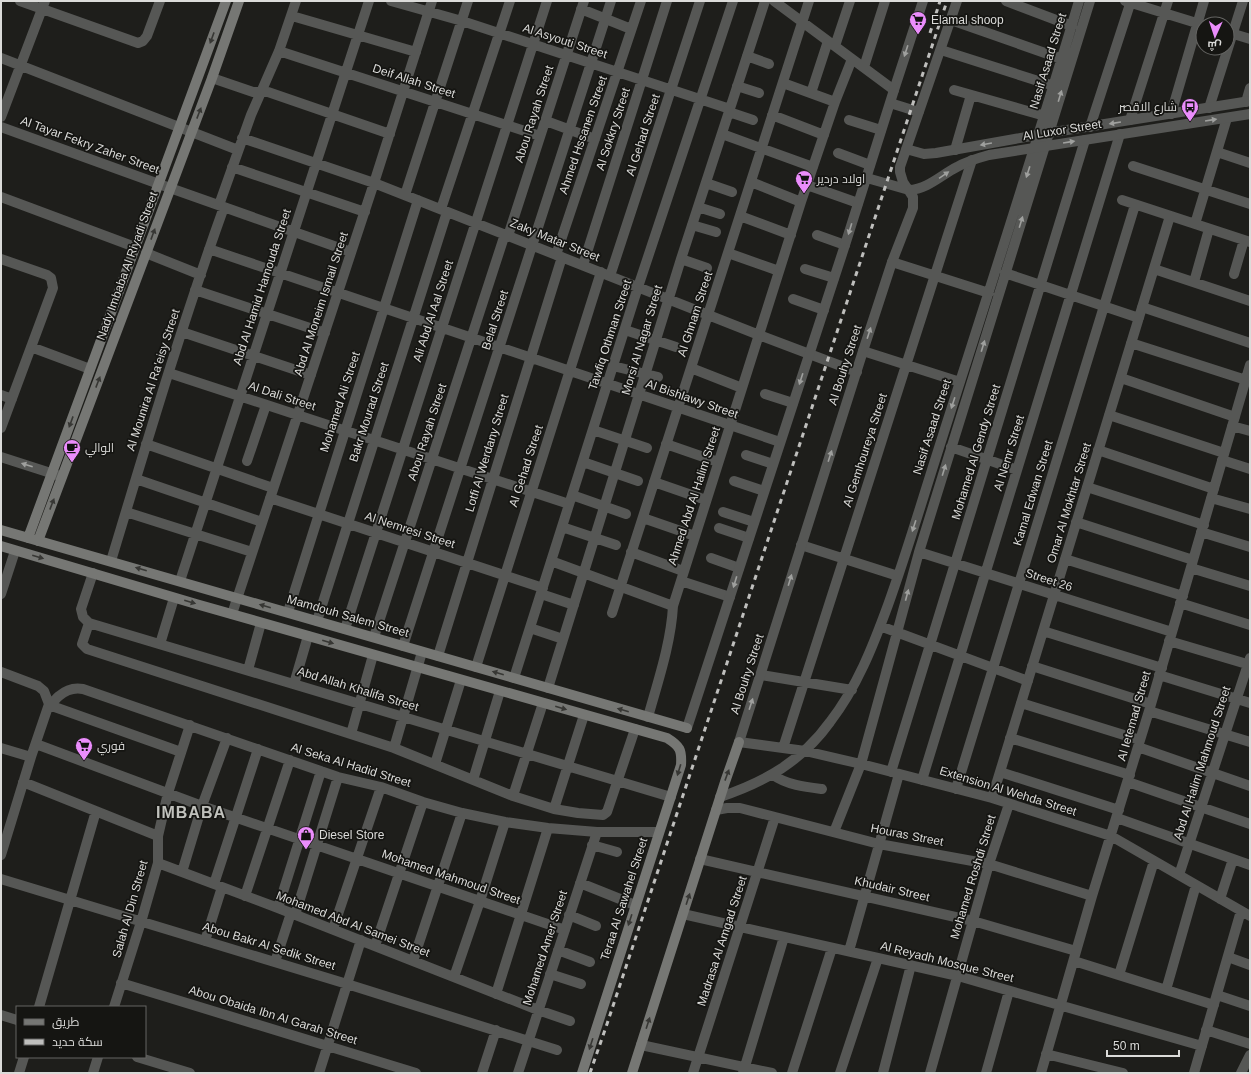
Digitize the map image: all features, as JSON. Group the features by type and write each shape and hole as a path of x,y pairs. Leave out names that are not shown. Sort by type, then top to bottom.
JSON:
{"main road":[{"name":"Nady Imbaba Al Riyadi Street","path":"28,538 226,1"},
{"name":"Nady Imbaba Al Riyadi Street","path":"38,541 212,78 239,1"},
{"name":"Mamdouh Salem Street","path":"1,530 687,728"},
{"path":"1,546 174,598 635,729"},
{"name":"Teraa Al Sawahel Street","path":"582,1073 681,764 682,754 677,744 667,738 635,729"},
{"path":"632,1073 739,742"}],"street":[{"path":"20,1 43,5 138,43 143,41 147,36 160,1"},
{"name":"Al Mounira Al Ra'eisy Street","path":"111,561 168,373 209,249 232,167 242,138 279,51 296,1"},
{"name":"Abd Al Hamid Hamouda Street","path":"180,581 369,1"},
{"name":"Al Asyouti Street","path":"391,1 462,21 671,89 701,99 753,120"},
{"name":"Abd Al Moneim Ismail Street","path":"232,614 365,212 432,1"},
{"path":"406,195 468,1"},
{"name":"Bakr Mourad Street","path":"317,621 413,318 473,114 510,1"},
{"name":"Ali Abd Al Aal Street","path":"345,629 547,1"},
{"name":"Belal Street","path":"403,646 611,1"},
{"name":"Ahmed Hssanen Street","path":"559,256 595,139 641,1"},
{"name":"Al Sokkry Street","path":"583,266 667,1"},
{"name":"Al Gehad Street","path":"476,667 570,371 671,89 700,1"},
{"name":"Tawfiq Othman Street","path":"514,678 638,287 733,1"},
{"name":"Morsi Al Nagar Street","path":"548,688 692,224 765,1"},
{"path":"774,1 894,90"},
{"name":"Al Ghnam Street","path":"612,613 809,1"},
{"path":"811,93 850,1"},
{"path":"864,67 885,1"},
{"path":"687,728 824,310 923,1"},
{"name":"Al Bouhy Street","path":"739,742 892,262 913,208 913,197 903,182 900,172 906,149 957,1"},
{"path":"1006,1 1072,26"},
{"name":"Nasif Asaad Street","path":"1044,134 1045,116 1080,1"},
{"name":"Nasif Asaad Street","path":"720,797 744,789 773,775 804,751 830,723 852,690 871,650 898,576 989,293 1090,1"},
{"path":"1130,120 1168,1"},
{"path":"1201,16 1204,1"},
{"path":"1235,21 1243,1"},
{"path":"1090,127 1128,2 1195,22"},
{"path":"1,117 43,5"},
{"path":"582,5 605,19 631,29"},
{"name":"Abou Rayah Street","path":"374,637 471,338 546,121 582,5"},
{"path":"292,16 416,52"},
{"path":"951,20 1062,59"},
{"path":"1235,35 1250,40"},
{"path":"1171,114 1195,40"},
{"path":"941,50 1054,86"},
{"name":"Deif Allah Street","path":"279,51 540,136"},
{"path":"747,56 769,64"},
{"path":"1209,108 1224,56"},
{"path":"1,58 238,150"},
{"name":"Ahmed Abd Al Halim Street","path":"648,717 668,644 672,606 790,235 835,102 852,59"},
{"path":"212,78 253,92 268,92 390,134"},
{"path":"783,83 835,102"},
{"path":"737,86 759,93"},
{"path":"1248,102 1250,88"},
{"path":"954,90 1045,116"},
{"path":"955,150 971,95"},
{"name":"Al Luxor Street","path":"906,149 924,154 955,150 1044,134 1248,102"},
{"path":"890,103 919,112"},
{"name":"Al Luxor Street","path":"909,190 926,186 956,167 989,154 1250,114"},
{"path":"772,115 824,135"},
{"path":"1195,224 1227,118"},
{"path":"849,120 881,130"},
{"path":"546,121 595,139"},
{"name":"Al Tayar Fekry Zaher Street","path":"1,127 351,252"},
{"path":"722,134 813,167"},
{"name":"Al Nemr Street","path":"922,780 1120,134"},
{"name":"Zaky Matar Street","path":"242,138 406,195 583,266 857,372"},
{"name":"Mohamed Al Gendy Street","path":"849,951 879,844 895,773 930,645 1085,140"},
{"name":"Nasif Asaad Street","path":"834,832 861,764 919,552 1005,273 1040,146"},
{"path":"1217,152 1250,163"},
{"path":"838,153 870,165"},
{"name":"Al Gemhoureya Street","path":"783,748 972,160"},
{"path":"1134,166 1250,204"},
{"path":"232,167 365,212"},
{"path":"866,178 909,190"},
{"path":"706,182 732,192"},
{"path":"751,182 801,202"},
{"path":"807,185 858,203"},
{"path":"1,197 135,247"},
{"name":"Mohamed Ali Street","path":"288,612 418,200"},
{"path":"1122,200 1247,241 1234,274"},
{"name":"Kamal Edwan Street","path":"956,788 1135,204"},
{"path":"698,207 720,214"},
{"path":"740,216 790,235"},
{"name":"Omar Al Mokhtar Street","path":"992,798 1170,216"},
{"path":"692,224 716,232"},
{"path":"1194,282 1209,229"},
{"path":"817,235 845,245"},
{"name":"Al Bishlawy Street","path":"209,249 780,442"},
{"path":"146,253 201,274"},
{"path":"728,253 779,271"},
{"name":"Lotfi Al Werdany Street","path":"438,656 530,358 559,256"},
{"path":"1,259 47,275 51,278 53,283 53,288 1,428"},
{"path":"681,259 707,268"},
{"path":"892,262 989,293"},
{"path":"1154,268 1250,301"},
{"path":"805,269 834,278"},
{"path":"1005,273 1139,318"},
{"path":"195,290 325,333"},
{"path":"793,300 824,310"},
{"path":"1142,307 1250,343"},
{"path":"625,330 676,347"},
{"path":"182,332 311,375"},
{"path":"1131,343 1246,387"},
{"path":"31,347 90,369"},
{"path":"864,350 960,382"},
{"path":"613,366 658,377"},
{"name":"Al Ietemad Street","path":"1041,1073 1092,896 1161,672 1233,422 1246,387 1250,366"},
{"path":"691,368 742,388"},
{"name":"Al Dali Street","path":"168,373 493,479 532,491 604,506 626,514"},
{"path":"1121,378 1233,422 1250,431"},
{"path":"765,394 793,403"},
{"path":"1,395 12,399"},
{"path":"247,461 266,405"},
{"path":"1109,415 1223,456 1250,468"},
{"path":"593,430 647,448"},
{"name":"Al Nemresi Street","path":"146,444 217,469 319,514 505,575 574,605"},
{"path":"666,444 718,462"},
{"path":"952,447 1017,470"},
{"path":"1098,450 1250,508"},
{"path":"746,455 773,464"},
{"path":"1,457 62,476"},
{"path":"583,462 638,481"},
{"path":"136,479 262,522"},
{"path":"734,481 764,491"},
{"path":"654,482 706,500"},
{"path":"1087,487 1202,528 1250,547"},
{"path":"126,512 252,552"},
{"path":"723,512 754,522"},
{"path":"642,518 695,536"},
{"path":"1076,522 1250,586"},
{"path":"562,527 616,545"},
{"path":"719,528 749,538"},
{"path":"801,545 898,576"},
{"path":"1,594 15,550"},
{"path":"631,552 730,597"},
{"name":"Street 26","path":"919,552 1249,662"},
{"path":"711,558 739,568"},
{"path":"1065,559 1250,625"},
{"path":"551,561 672,606"},
{"path":"93,573 81,608 83,617 89,622 82,644 87,649 394,748 512,796 554,809 578,813 606,814 609,810 635,729"},
{"path":"160,644 174,598"},
{"name":"Abd Allah Khalifa Street","path":"89,622 671,797"},
{"path":"248,670 261,623"},
{"path":"880,626 1028,681"},
{"path":"530,628 563,639"},
{"path":"1043,631 1250,703"},
{"path":"294,684 308,636"},
{"path":"394,748 402,716 422,652"},
{"path":"351,734 373,655"},
{"name":"Abd Al Halim Mahmoud Street","path":"1179,875 1249,662"},
{"path":"1032,666 1250,742"},
{"path":"1,672 38,686 44,691 49,704 1,855"},
{"path":"761,675 852,690"},
{"path":"436,764 461,680"},
{"name":"Al Seka Al Hadid Street","path":"49,704 52,704 64,692 73,688 78,688 190,725 338,777 381,787 423,802 462,813 505,822 548,828 597,832 659,832"},
{"path":"473,780 500,691"},
{"path":"512,796 543,703"},
{"path":"1021,703 1139,744 1212,773 1250,786"},
{"path":"49,704 181,752"},
{"path":"554,809 584,715"},
{"name":"Salah Al Din Street","path":"114,1006 158,863 158,836 168,794 190,725"},
{"path":"182,872 202,806 227,738"},
{"path":"1010,738 1129,778 1201,807 1250,824"},
{"name":"Extension Al Wehda Street","path":"739,742 804,751 956,788 1111,836 1246,913"},
{"name":"Mohamed Mahmoud Street","path":"36,744 202,806 565,930"},
{"path":"1,748 31,757"},
{"path":"205,941 236,817 258,749"},
{"path":"245,896 290,760"},
{"path":"278,908 321,771"},
{"path":"1000,772 1118,814 1189,843 1250,865"},
{"path":"773,775 794,784 822,789"},
{"path":"276,962 317,845 338,777"},
{"path":"23,782 158,836"},
{"path":"333,929 381,787"},
{"path":"374,946 423,802"},
{"name":"Mohamed Roshdi Street","path":"930,1073 989,864 1009,804"},
{"name":"Houras Street","path":"716,810 740,808 879,844 989,864 1092,896"},
{"path":"38,1006 96,811"},
{"path":"413,961 462,813"},
{"name":"Madrasa Al Amgad Street","path":"693,1073 775,817"},
{"path":"454,977 505,822"},
{"path":"496,994 548,828"},
{"name":"Mohamed Amer Street","path":"518,1073 597,832"},
{"path":"592,845 617,852"},
{"name":"Khudair Street","path":"700,859 973,921 1075,956 1119,975 1214,1005"},
{"path":"1220,899 1233,859"},
{"path":"1119,975 1154,861"},
{"name":"Mohamed Abd Al Samei Street","path":"158,863 333,929 496,994 570,1021"},
{"name":"Abou Bakr Al Sedik Street","path":"1,879 276,962 557,1050"},
{"path":"580,882 635,905"},
{"path":"1166,990 1196,885"},
{"path":"1194,1073 1228,957 1246,913"},
{"name":"Al Reyadh Mosque Street","path":"683,914 958,976 1202,1046"},
{"path":"569,915 596,926"},
{"path":"744,1070 784,937"},
{"path":"319,1073 361,940"},
{"path":"792,1073 832,948"},
{"path":"558,950 590,962"},
{"path":"1228,957 1250,966"},
{"path":"840,1073 878,958"},
{"path":"883,1073 911,965"},
{"path":"550,974 581,984"},
{"name":"Abou Obaida Ibn Al Garah Street","path":"121,983 416,1073"},
{"path":"986,1073 1009,991"},
{"path":"1217,995 1250,1006"},
{"path":"1,1016 16,1020"},
{"path":"482,1073 496,1030"},
{"path":"1206,1030 1250,1044"},
{"path":"641,1045 744,1070 772,1073"},
{"path":"1046,1054 1123,1073"},
{"path":"1241,1073 1250,1055"},
{"path":"19,1073 24,1058"},
{"path":"93,1073 98,1058"},
{"path":"140,1058 190,1073"}],"railway":[{"path":"930,33 940,1"},
{"path":"590,1073 947,1"}],"place":[{"name":"Elamal shoop","path":"918,35"},
{"name":"شارع الاقصر","path":"1190,122"},
{"name":"اولاد دردير","path":"804,194"},
{"name":"الوالي","path":"72,463"},
{"name":"فوري","path":"84,761"},
{"name":"Diesel Store","path":"306,850"}],"district":[{"name":"IMBABA","path":"191,812"}]}
